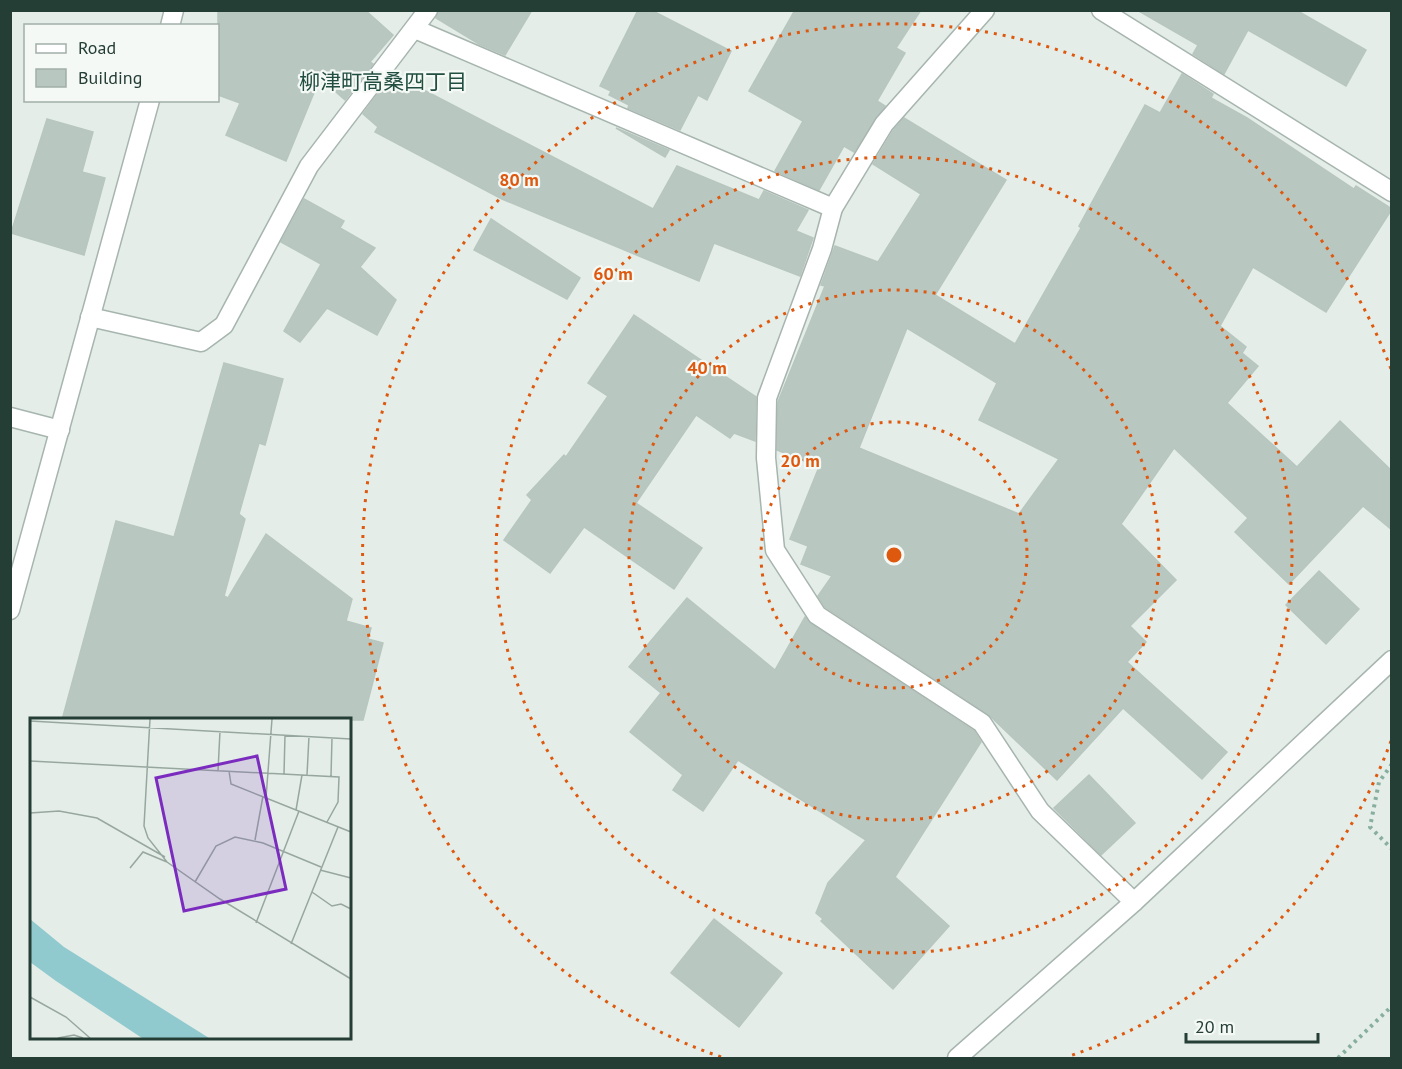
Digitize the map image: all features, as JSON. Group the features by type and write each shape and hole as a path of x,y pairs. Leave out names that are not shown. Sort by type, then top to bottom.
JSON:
{"street":[{"path":"90,317 201,342 224,325 309,166 428,10"},
{"path":"985,10 884,124 833,208 822,249 767,398 766,458 775,550 817,615 982,723 1040,811 1134,902"},
{"path":"1101,10 1392,192"},
{"path":"415,29 833,208"},
{"path":"10,610 149,102"},
{"path":"10,417 60,430"},
{"path":"957,1059 1134,902 1392,660"}],"path":[{"path":"1392,764 1379,782 1370,827 1392,849"},
{"path":"1338,1059 1392,1006"}],"building":[{"path":"218,10 365,10 393,35 370,62 373,64 345,100 320,78 286,161 226,135 240,103 219,95"},
{"path":"439,10 532,10 505,55 479,44 436,18"},
{"path":"638,10 651,10 731,51 707,100 698,95 680,130 628,108 629,105 609,95 611,91 600,86"},
{"path":"795,10 921,10 896,48 905,53 877,101 885,106 854,152 844,146 819,190 775,171 803,121 749,91"},
{"path":"1137,10 1296,10 1366,50 1346,86 1248,30 1224,74 1193,54 1198,45"},
{"path":"393,74 653,209 677,166 759,200 764,191 808,210 796,231 813,238 800,276 714,243 699,281 502,199 375,132 378,127 363,114"},
{"path":"1182,74 1213,94 1211,98 1247,118 1354,189 1356,186 1392,209 1326,312 1253,267 1220,326 1246,347 1242,353 1258,366 1227,403 1297,467 1340,421 1392,471 1392,530 1363,506 1289,584 1235,532 1248,518 1174,448 1121,524 1176,580 1130,626 1146,642 1127,662 1227,752 1202,779 1123,708 1057,780 988,714 825,607 818,596 832,576 801,564 808,546 790,539 819,467 777,450 778,402 825,286 821,285 835,246 878,262 921,194 873,164 893,131 904,118 1006,180 935,295 1015,344 1081,228 1079,226 1145,105 1160,113","holes":["907,328 997,383 979,420 1059,459 1019,514 859,448"]},
{"path":"47,119 93,132 82,172 105,178 84,255 11,233"},
{"path":"616,128 669,150 665,157"},
{"path":"304,199 344,221 340,228 375,248 360,267 396,300 377,335 327,308 300,342 284,331 321,264 281,242"},
{"path":"491,219 580,278 567,299 474,250"},
{"path":"634,315 756,397 755,441 734,433 730,438 696,415 636,503 702,548 674,589 584,527 550,573 504,540 532,500 527,495 564,455 566,457 608,396 588,383"},
{"path":"224,363 283,379 265,445 259,443 239,514 245,519 224,596 228,598 266,534 352,599 346,621 371,628 368,639 383,643 363,720 351,720 351,718 63,718 116,521 174,537"},
{"path":"1319,571 1359,609 1326,644 1286,605"},
{"path":"687,598 775,670 805,617 811,624 974,731 981,742 895,877 949,926 893,989 821,921 823,919 816,913 828,883 866,840 738,760 703,811 673,790 683,775 630,732 661,693 629,667"},
{"path":"1089,775 1135,823 1101,855 1054,808"},
{"path":"714,919 782,973 739,1027 671,973"}],"district":[{"name":"柳津町高桑四丁目","path":"383,82"}]}
